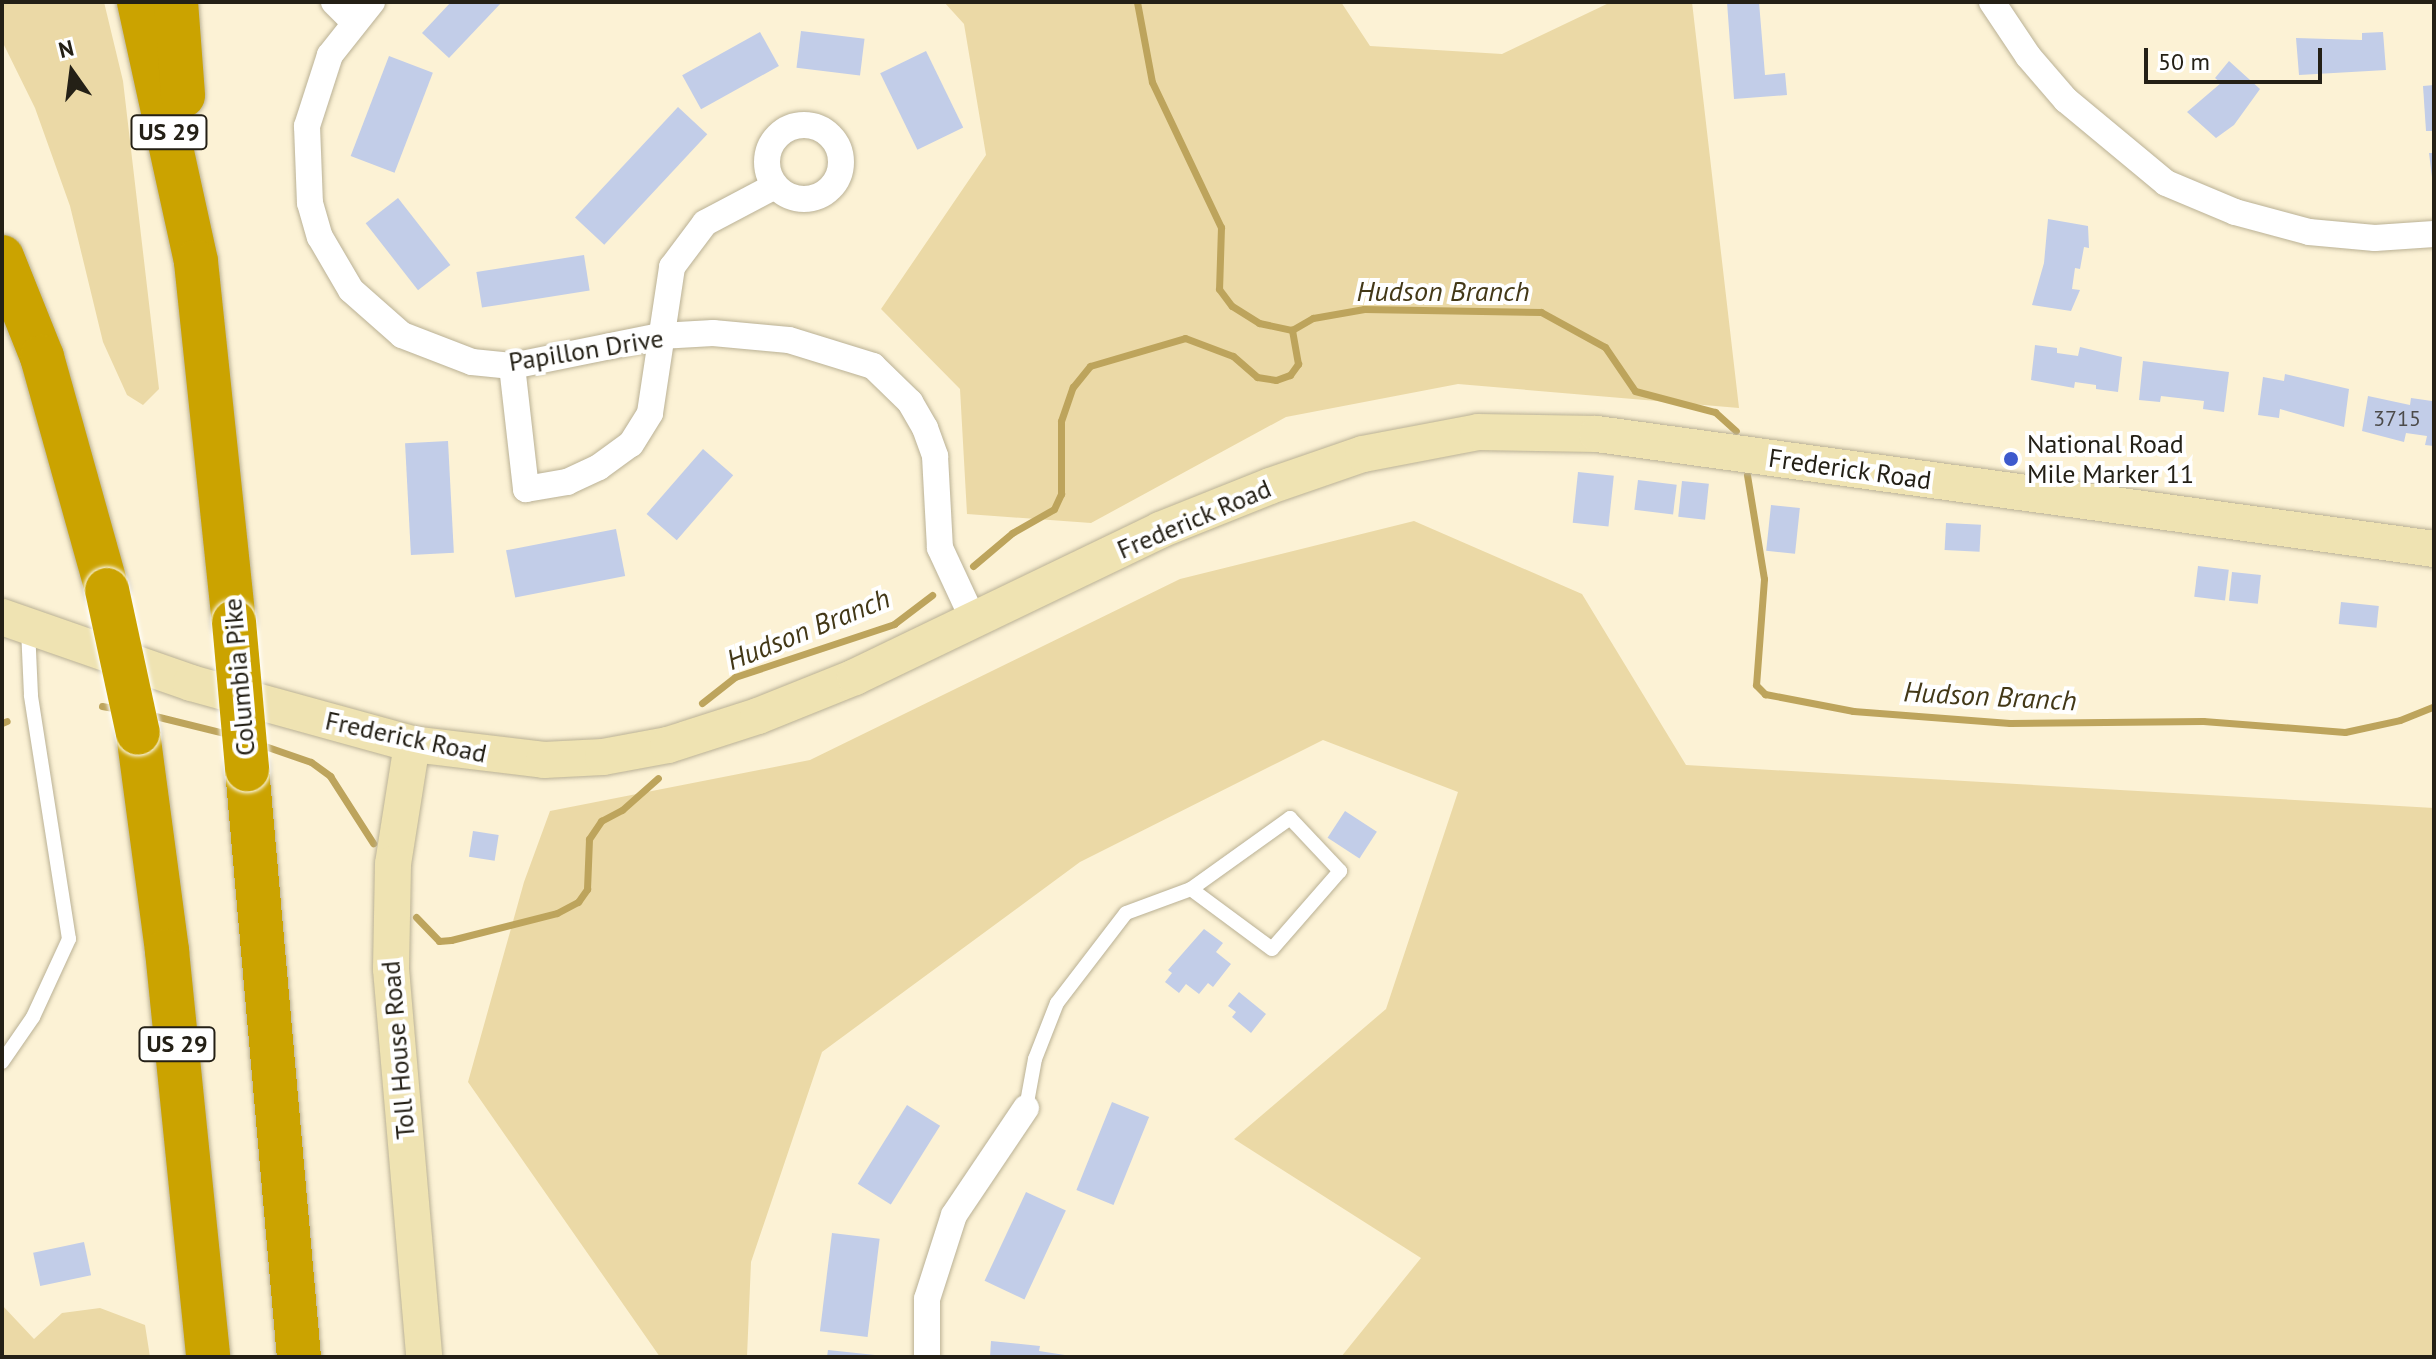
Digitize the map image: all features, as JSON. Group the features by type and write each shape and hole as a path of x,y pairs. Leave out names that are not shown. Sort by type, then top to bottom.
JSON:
{"highway":[{"name":"Columbia Pike","path":"139,2 196,262 234,622 299,1357"},
{"path":"176,2 196,262"},
{"path":"2,237 42,357"},
{"name":"US 29","path":"2,257 42,357 107,590 138,733 167,951 208,1357"}],"main road":[{"name":"Frederick Road","path":"15,623 191,683 412,744 544,760 603,757 668,745 855,677 1160,530 1270,486 1363,454 1478,432 1597,434 2434,549"},
{"name":"Toll House Road","path":"412,744 393,864 391,969 424,1357"}],"street":[{"path":"334,2 354,22"},
{"name":"Papillon Drive","path":"372,2 330,55 307,126 305,161 320,237 351,290 402,335 460,359 512,366 660,336 713,333 789,340 852,358 893,382 910,402 935,456 940,548 973,619"},
{"path":"1992,2 2028,56 2066,100 2166,183 2235,212 2309,232 2375,238 2434,234"},
{"path":"512,366 526,489 567,482 631,444 650,413 672,267 686,244 705,223 775,186"},
{"path":"927,1357 927,1299 954,1215 1026,1108"}],"lane":[{"path":"2,1062 33,1017 69,939 31,695 15,623"},
{"path":"1026,1108 1035,1059 1057,1003 1126,913 1191,889 1290,818 1340,871 1272,949 1191,889"}],"shaded area":[{"path":"2,2 104,2 123,81 159,389 143,405 127,395 103,342 70,206 35,108 2,41"},
{"path":"944,2 1341,2 1370,46 1502,54 1611,2 1692,2 1739,408 1458,384 1286,417 1091,523 967,514 960,389 881,309 986,155 964,24"},
{"path":"1414,521 1582,594 1686,765 2434,808 2434,1357 1341,1357 1421,1258 1234,1139 1386,1009 1458,792 1323,740 1080,862 822,1052 751,1262 747,1357 660,1357 468,1082 524,882 550,811 810,760 1180,579"},
{"path":"2,1305 34,1339 62,1313 100,1308 145,1325 150,1357 2,1357"}],"building":[{"path":"451,2 502,2 449,58 422,33"},
{"path":"1727,2 1759,2 1765,75 1785,73 1787,95 1734,99"},
{"path":"801,31 865,39 860,76 796,68"},
{"path":"760,32 779,66 701,109 682,75"},
{"path":"2383,32 2386,70 2299,75 2296,38 2362,40 2362,33"},
{"path":"926,51 963,127 917,150 880,73"},
{"path":"389,56 433,73 395,173 351,156"},
{"path":"2229,61 2260,89 2234,125 2216,138 2187,112 2221,83 2215,78"},
{"path":"2434,85 2434,131 2426,131 2423,86"},
{"path":"678,107 707,134 604,245 575,217"},
{"path":"2429,153 2434,153 2432,177"},
{"path":"398,198 450,265 418,290 366,223"},
{"path":"2048,219 2088,226 2089,248 2084,247 2080,269 2075,268 2072,289 2080,290 2071,311 2032,305 2044,263"},
{"path":"584,255 590,291 482,308 476,272"},
{"path":"2035,345 2057,348 2057,353 2078,356 2080,347 2122,357 2118,392 2075,382 2074,388 2031,380"},
{"path":"2143,361 2229,372 2224,412 2203,409 2204,401 2161,396 2160,402 2139,400"},
{"path":"2285,374 2349,389 2344,427 2280,409 2279,418 2258,415 2263,377 2284,381"},
{"path":"2368,396 2410,405 2411,398 2432,401 2434,446 2425,445 2427,436 2406,433 2404,442 2362,431"},
{"path":"448,441 454,553 411,555 405,443"},
{"path":"703,449 733,475 677,540 647,514"},
{"path":"1578,472 1614,476 1608,526 1573,523"},
{"path":"1638,480 1677,485 1673,515 1634,510"},
{"path":"1682,481 1709,484 1705,520 1678,517"},
{"path":"1771,505 1800,508 1795,554 1766,551"},
{"path":"1946,523 1981,525 1980,552 1945,550"},
{"path":"616,529 625,576 515,597 506,550"},
{"path":"2198,566 2229,570 2225,601 2194,597"},
{"path":"2232,572 2261,575 2258,604 2229,601"},
{"path":"2341,602 2379,606 2376,628 2339,624"},
{"path":"1345,811 1377,832 1359,859 1328,838"},
{"path":"473,831 499,835 495,861 469,857"},
{"path":"1204,929 1223,943 1216,952 1231,964 1213,987 1208,983 1199,994 1186,984 1179,993 1165,982 1172,973 1168,970"},
{"path":"1239,992 1266,1014 1251,1033 1232,1017 1236,1012 1228,1006"},
{"path":"1112,1102 1149,1117 1113,1205 1076,1190"},
{"path":"907,1105 940,1126 891,1205 858,1184"},
{"path":"1026,1192 1066,1211 1024,1299 985,1281"},
{"path":"832,1233 880,1239 868,1337 820,1331"},
{"path":"84,1242 91,1275 40,1286 33,1253"},
{"path":"991,1341 1040,1346 1039,1351 1078,1357 990,1357"},
{"path":"828,1350 875,1355 875,1357 827,1357"}],"waterway":[{"path":"1137,2 1152,82 1221,227 1219,289 1232,306 1259,323 1292,330"},
{"name":"Hudson Branch","path":"973,566 1012,533 1054,509 1061,494 1061,421 1073,387 1090,366 1185,338 1233,356 1257,377 1276,380 1290,375 1298,364 1292,330 1313,318 1364,309 1541,312 1605,347 1635,391 1715,412 1736,431"},
{"name":"Hudson Branch","path":"1747,475 1764,579 1756,685 1765,694 1853,711 2010,723 2203,721 2345,732 2400,720 2434,706"},
{"name":"Hudson Branch","path":"702,703 735,677 894,624 932,595"},
{"name":"Hudson Branch","path":"102,706 119,709"},
{"name":"Hudson Branch","path":"147,714 228,734"},
{"name":"Hudson Branch","path":"2,723 7,721"},
{"name":"Hudson Branch","path":"259,744 311,762 330,776 373,843"},
{"name":"Hudson Branch","path":"416,917 439,941 451,940 557,913 578,902 587,889 589,839 601,821 622,810 658,778"}],"place":[{"name":"National Road Mile Marker 11","path":"2011,459"}]}
